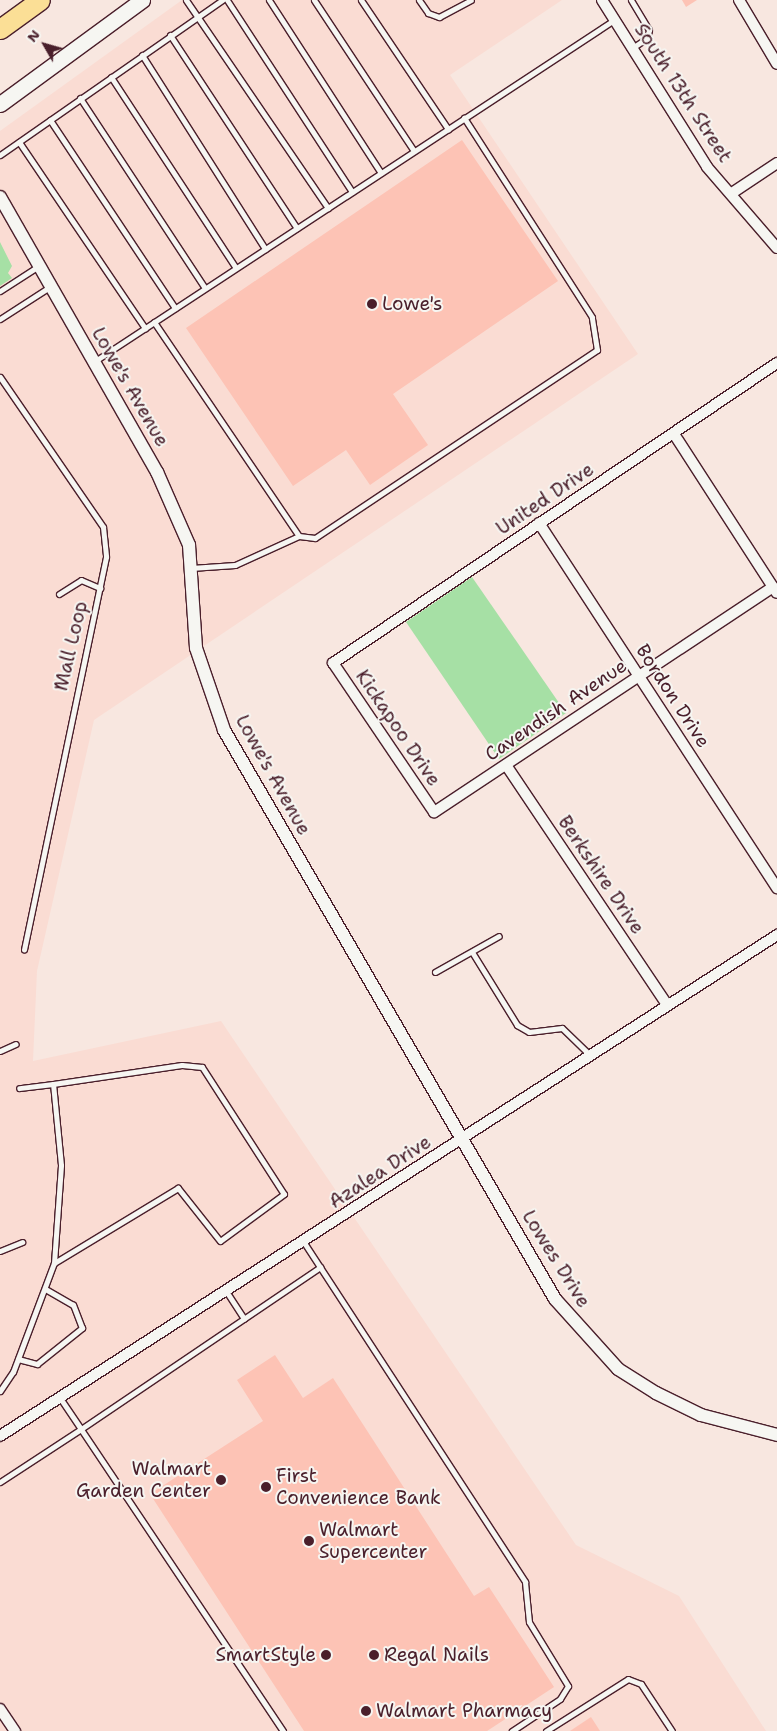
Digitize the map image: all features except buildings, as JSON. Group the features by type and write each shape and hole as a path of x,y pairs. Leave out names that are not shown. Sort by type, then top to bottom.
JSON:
{"highway":[{"path":"0,29 40,0"}],"main road":[{"path":"0,104 142,0"}],"street":[{"name":"South 13th Street","path":"602,0 707,166 777,248"},
{"path":"739,0 777,64"},
{"path":"732,193 777,163"},
{"name":"Lowe's Avenue","path":"0,197 48,288 95,361 157,472 189,545 196,648 224,730 461,1140"},
{"name":"United Drive","path":"334,663 777,363"},
{"path":"674,434 775,590"},
{"name":"Bordon Drive","path":"539,523 777,888"},
{"name":"Cavendish Avenue","path":"434,812 638,675 775,590"},
{"name":"Kickapoo Drive","path":"334,663 434,812"},
{"name":"Berkshire Drive","path":"506,765 667,1005"},
{"name":"Azalea Drive","path":"0,1436 777,935"},
{"name":"Lowes Drive","path":"461,1140 555,1300 618,1369 702,1415 777,1435"},
{"path":"0,1709 14,1731"}],"lane":[{"path":"186,0 328,208"},
{"path":"0,155 222,0"},
{"path":"227,0 352,192"},
{"path":"269,0 381,173"},
{"path":"314,0 414,151"},
{"path":"361,0 448,129"},
{"path":"419,0 428,13 439,17 471,0"},
{"path":"631,0 649,30 647,38 632,48"},
{"path":"95,361 614,20"},
{"path":"170,35 297,228"},
{"path":"142,55 265,249"},
{"path":"111,77 236,268"},
{"path":"80,98 205,288"},
{"path":"191,568 235,565 299,536 315,538 597,350 592,317 464,118"},
{"path":"50,120 175,308"},
{"path":"19,142 145,328"},
{"path":"0,291 37,267"},
{"path":"0,319 48,288"},
{"path":"154,322 299,536"},
{"name":"Mall Loop","path":"0,377 104,527 106,557 24,950"},
{"path":"59,594 81,580 100,588"},
{"path":"435,972 499,936"},
{"path":"472,952 517,1025 529,1032 562,1028 590,1055"},
{"path":"0,1051 16,1044"},
{"path":"19,1088 182,1065 202,1067 284,1194 220,1241 178,1188 54,1263"},
{"path":"0,1391 18,1359 54,1263 61,1164 53,1084"},
{"path":"303,1241 525,1582 529,1622 565,1677 566,1693 512,1731"},
{"path":"0,1250 22,1242"},
{"path":"0,1482 320,1267"},
{"path":"18,1359 37,1364 82,1328 73,1305 45,1289"},
{"path":"226,1291 244,1319"},
{"path":"60,1398 283,1731"},
{"path":"546,1731 628,1679 641,1684 672,1731"}],"shaded area":[{"path":"182,0 562,0 450,75 638,354 94,720 37,971 33,1061 221,1021 576,1545 679,1596 766,1731 0,1731 0,131"}],"green space":[{"path":"0,242 12,266 8,273 12,278 0,286"},
{"path":"472,577 566,713 499,759 406,622"}],"place":[{"name":"Lowe's","path":"372,304"},
{"name":"Walmart Garden Center","path":"221,1480"},
{"name":"First Convenience Bank","path":"266,1487"},
{"name":"Walmart Supercenter","path":"309,1541"},
{"name":"SmartStyle","path":"326,1655"},
{"name":"Regal Nails","path":"374,1655"},
{"name":"Walmart Pharmacy","path":"366,1711"}]}
